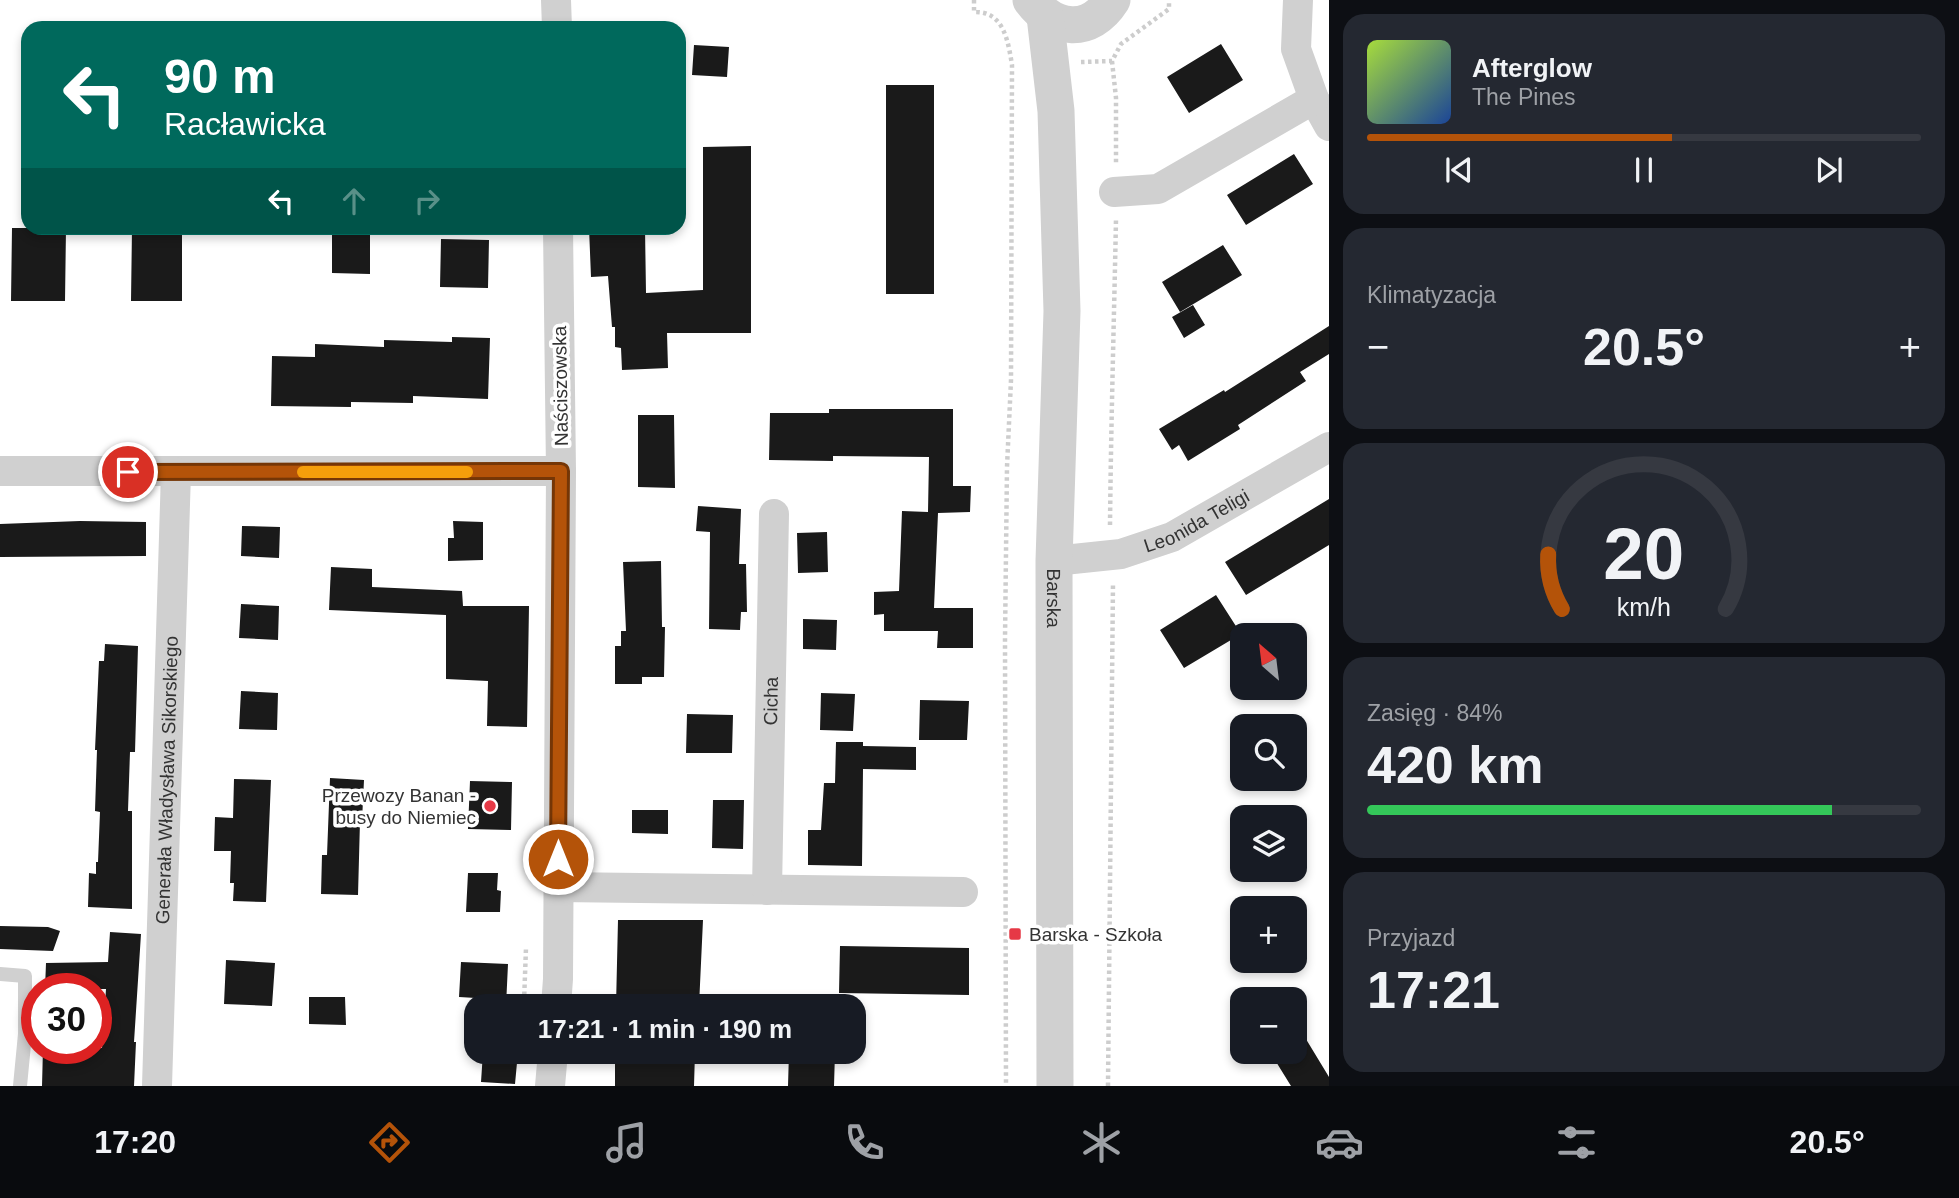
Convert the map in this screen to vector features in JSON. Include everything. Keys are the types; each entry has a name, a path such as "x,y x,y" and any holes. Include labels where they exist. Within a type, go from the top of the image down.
{"street":[{"path":"556,0 556,21"},
{"path":"1038,8 1062,24 1084,23 1102,13 1112,0"},
{"path":"1298,0 1296,49 1314,99 1329,126"},
{"name":"Barska","path":"1038,8 1056,111 1062,310 1054,561 1055,1086"},
{"name":"Barska","path":"1056,111 1084,23"},
{"path":"1114,192 1158,189 1314,99"},
{"name":"Naściszowska","path":"556,994 561,471 558,235"},
{"name":"Leonida Teligi","path":"1054,561 1121,554 1172,537 1329,447"},
{"path":"0,471 561,471"},
{"name":"Generała Władysława Sikorskiego","path":"157,1086 176,472"},
{"name":"Cicha","path":"767,890 774,513"},
{"path":"558,887 963,892"},
{"path":"550,1086 551,1064"}],"lane":[{"path":"0,974 25,976 25,1034 20,1086"}],"path":[{"path":"974,0 974,12 986,12 994,16 1008,39 1013,65 1011,366 1005,639 1006,1086"}],"building":[{"path":"1221,44 1243,80 1189,113 1167,77"},
{"path":"694,45 729,47 727,77 692,75"},
{"path":"886,85 934,85 934,294 886,294"},
{"path":"751,146 751,333 667,333 668,368 622,370 621,348 615,347 615,327 612,327 608,276 591,277 589,235 645,235 646,293 703,290 703,147"},
{"path":"1294,154 1313,184 1246,225 1227,195"},
{"path":"12,228 21,228 21,235 66,235 65,301 11,301"},
{"path":"132,235 182,235 182,301 131,301"},
{"path":"332,235 370,235 370,274 332,273"},
{"path":"441,239 489,240 488,288 440,287"},
{"path":"1223,245 1242,275 1180,312 1162,282"},
{"path":"1193,305 1205,325 1184,338 1172,317"},
{"path":"1329,326 1329,354 1300,372 1306,381 1238,425 1240,429 1188,461 1179,445 1172,450 1159,429 1224,390 1225,392"},
{"path":"452,337 490,338 488,399 413,396 413,403 351,402 351,407 271,406 272,356 315,357 315,344 384,347 384,340 452,342"},
{"path":"829,409 953,409 953,486 971,486 970,512 938,513 934,608 973,608 973,648 937,648 938,631 884,631 884,614 874,615 874,592 899,591 902,511 928,512 929,457 833,456 833,461 769,460 770,413 829,413"},
{"path":"638,415 674,415 675,488 638,487"},
{"path":"1329,499 1329,545 1246,595 1225,562"},
{"path":"698,506 741,509 739,564 746,564 747,612 741,612 740,630 709,629 710,532 696,531"},
{"path":"453,521 483,522 483,560 448,561 448,538 454,538"},
{"path":"146,522 146,556 0,557 0,524"},
{"path":"242,526 280,527 279,558 241,556"},
{"path":"827,532 828,572 798,573 797,533"},
{"path":"661,561 662,627 665,627 664,677 642,677 642,684 615,684 615,646 621,646 621,631 626,631 623,562"},
{"path":"331,567 372,569 372,587 462,591 463,606 529,606 527,727 487,726 488,681 446,679 446,615 329,610"},
{"path":"1216,595 1234,623 1230,623 1230,641 1184,668 1160,630"},
{"path":"241,604 279,606 278,640 239,638"},
{"path":"803,619 837,620 836,650 803,649"},
{"path":"105,644 138,646 135,752 130,752 128,811 132,811 132,909 88,907 89,873 96,874 98,862 100,812 95,811 95,750 99,661 104,661"},
{"path":"241,691 278,693 277,730 239,729"},
{"path":"821,693 855,694 853,731 820,730"},
{"path":"920,700 969,701 967,740 919,740"},
{"path":"687,714 733,715 732,753 686,753"},
{"path":"836,742 863,742 863,746 916,747 916,770 863,769 862,866 808,865 808,830 821,830 824,783 835,783"},
{"path":"330,778 364,780 358,895 321,894 322,855 327,855"},
{"path":"234,779 271,780 266,902 233,901 234,883 230,883 231,851 214,851 215,817 233,818"},
{"name":"Przewozy Banan - busy do Niemiec","path":"470,781 512,782 511,830 468,829"},
{"path":"713,800 744,800 743,849 712,848"},
{"path":"632,810 668,810 668,834 632,833"},
{"path":"468,873 498,873 500,912 466,912"},
{"path":"618,920 703,920 700,994 616,994"},
{"path":"0,926 48,927 60,931 53,951 0,949"},
{"path":"110,932 141,934 134,1086 42,1086 43,1064 112,1064 112,973 46,973 46,963 108,962"},
{"path":"840,946 969,948 969,995 839,993"},
{"path":"226,960 275,963 272,1006 224,1004"},
{"path":"461,962 508,964 507,994 464,994 464,997 459,997"},
{"path":"309,997 345,997 346,1025 309,1024"},
{"path":"1307,1041 1329,1077 1329,1086 1291,1086 1277,1064 1307,1064"},
{"path":"482,1064 517,1064 515,1084 481,1082"},
{"path":"615,1064 695,1064 694,1086 615,1086"},
{"path":"789,1064 835,1064 834,1086 788,1086"}],"slow traffic":[{"path":"303,472 467,472"}],"place":[{"name":"Przewozy Banan - busy do Niemiec","path":"490,806"},
{"name":"Barska - Szkoła","path":"1015,934"}],"route":[{"path":"128,472 561,471 558,859"}]}
